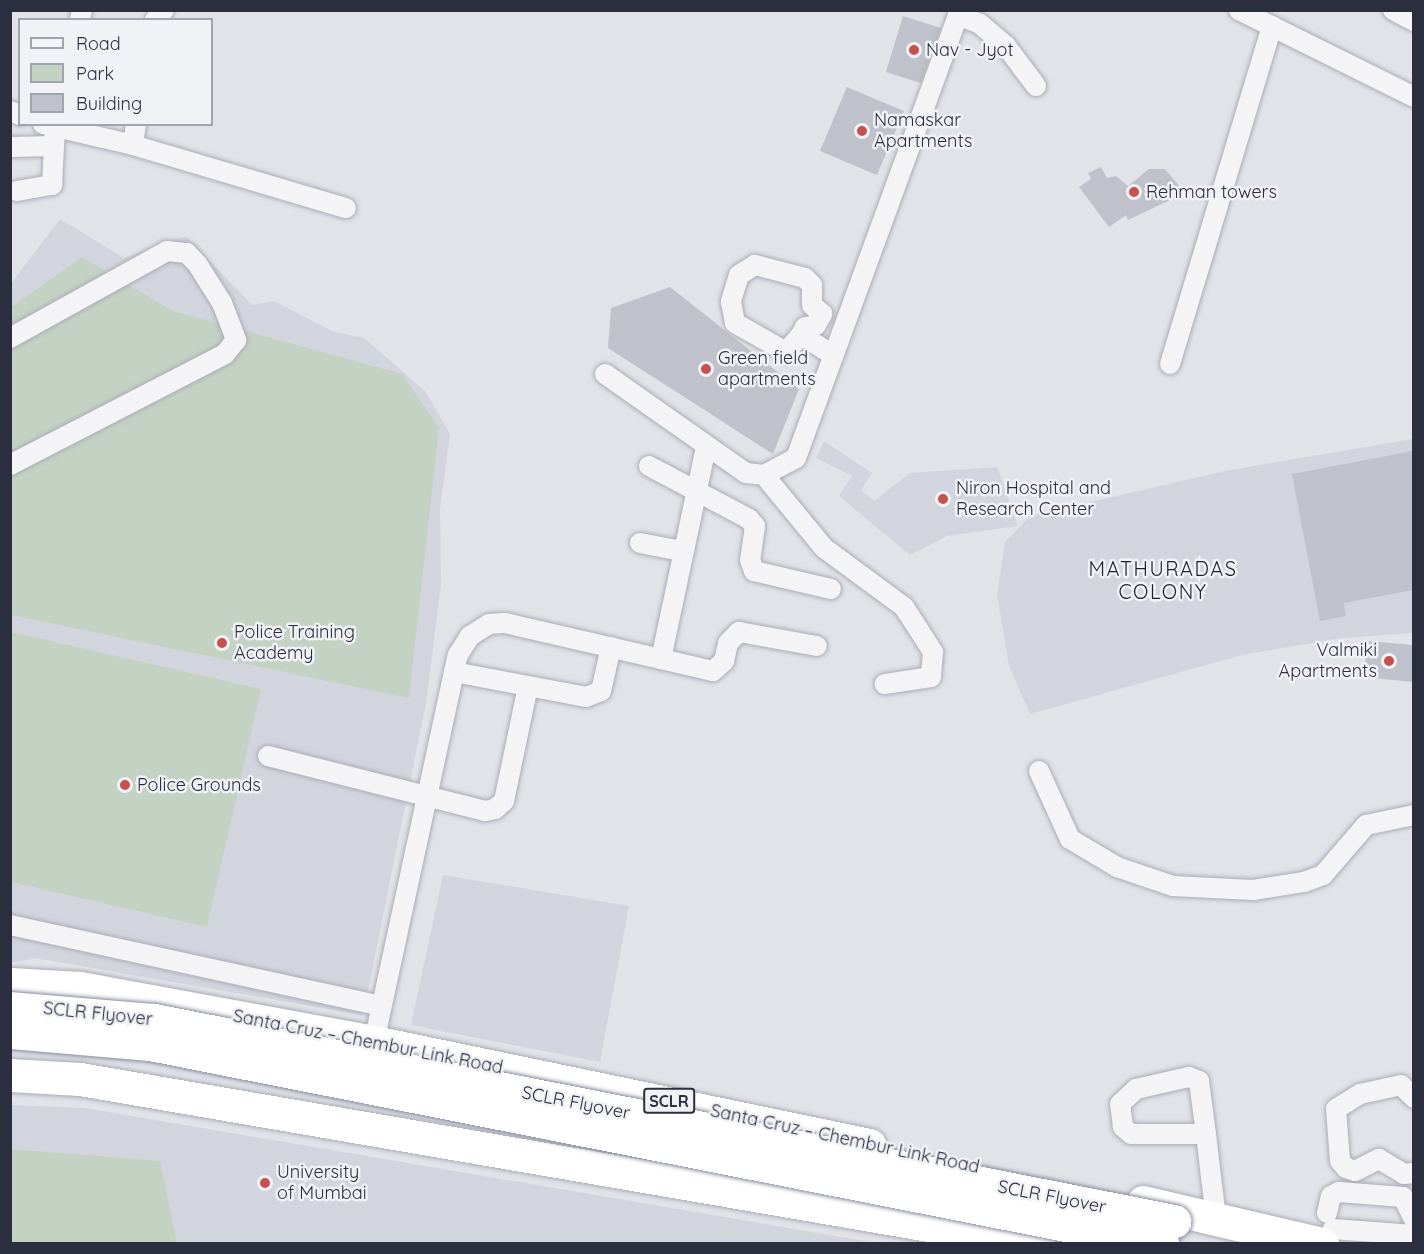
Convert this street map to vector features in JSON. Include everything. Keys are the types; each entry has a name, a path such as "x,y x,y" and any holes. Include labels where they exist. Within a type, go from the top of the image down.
{"highway":[{"name":"Santa Cruz – Chembur Link Road","path":"10,984 80,988 374,1042 603,1087 1216,1217 1323,1234"},
{"name":"SCLR Flyover","path":"10,1008 154,1020 1168,1232"},
{"path":"10,1032 150,1044 1168,1232 1269,1244"},
{"path":"10,1075 80,1079 1039,1244"},
{"path":"589,1165 603,1087"}],"street":[{"path":"1239,10 1413,97"},
{"path":"1392,10 1413,21"},
{"path":"605,374 706,448 746,473 764,475 796,458 832,354 959,13 980,24 1006,46 1035,86"},
{"path":"1170,364 1272,26"},
{"path":"133,145 136,126"},
{"path":"16,191 52,184 51,130"},
{"path":"10,147 51,130 133,145 346,208"},
{"path":"10,338 167,251 187,253 198,265 222,303 236,340 225,354 10,465"},
{"path":"755,265 806,278 812,285 812,305 822,314 816,325 805,327 801,335 786,352 735,323 731,302 739,275 755,265"},
{"path":"801,335 832,354"},
{"path":"661,659 682,551 706,448"},
{"path":"649,466 749,519 755,526 750,560 754,571 831,590"},
{"path":"764,475 824,548 904,607 933,652 931,676 885,684"},
{"path":"640,543 682,551"},
{"path":"374,1042 425,796 454,672 470,636 489,624 505,623 713,671 724,661 728,642 739,632 817,646"},
{"path":"454,672 586,697 596,695 601,691 611,647"},
{"path":"268,756 485,811 504,801 528,686"},
{"path":"1039,771 1070,839 1117,867 1173,886 1253,890 1304,882 1323,875 1366,825 1413,815"},
{"path":"10,925 380,1006"},
{"path":"1206,1134 1131,1134 1123,1127 1120,1104 1136,1089 1189,1077 1199,1082 1206,1134 1216,1217"},
{"path":"1413,1098 1401,1085 1360,1094 1336,1109 1340,1161 1346,1168 1355,1171 1379,1159 1404,1174 1413,1173"},
{"path":"1413,1220 1410,1203 1403,1197 1340,1192 1331,1196 1323,1234 1413,1235"}],"shaded area":[{"name":"Police Training Academy","path":"60,219 124,258 186,236 252,305 274,301 332,331 364,338 426,392 450,434 440,509 441,584 426,703 363,1015 35,958 11,963 10,285"},
{"path":"1413,439 1413,633 1342,638 1242,655 1030,714 1009,666 997,595 1005,542 1030,516 1225,471"},
{"name":"Niron Hospital and Research Center","path":"824,441 872,473 861,490 874,501 910,473 997,467 1018,526 947,536 910,555 839,496 852,476 816,458"},
{"path":"443,875 629,906 600,1062 411,1025"},
{"name":"University of Mumbai","path":"11,1105 85,1108 877,1243 11,1244"}],"green space":[{"path":"82,257 173,311 402,374 439,428 409,698 11,615 10,308"},
{"name":"Police Grounds","path":"11,632 261,689 207,927 11,882"},
{"path":"10,1149 160,1161 177,1243 11,1243"}],"building":[{"name":"Nav - Jyot","path":"903,16 941,28 921,83 886,72"},
{"name":"Namaskar Apartments","path":"847,87 904,111 877,175 820,151"},
{"name":"Rehman towers","path":"1101,167 1107,178 1116,176 1128,186 1149,169 1165,169 1185,193 1128,220 1126,215 1109,227 1079,187 1091,179 1088,173"},
{"name":"Green field apartments","path":"670,287 799,389 773,454 608,348 611,308"},
{"path":"1413,451 1413,590 1344,603 1346,616 1320,621 1292,474"},
{"name":"Valmiki Apartments","path":"1367,641 1413,645 1413,682 1364,677"}],"place":[{"name":"Nav - Jyot","path":"914,50"},
{"name":"Namaskar Apartments","path":"862,131"},
{"name":"Rehman towers","path":"1134,192"},
{"name":"Green field apartments","path":"706,369"},
{"name":"Niron Hospital and Research Center","path":"943,499"},
{"name":"Police Training Academy","path":"222,643"},
{"name":"Valmiki Apartments","path":"1389,661"},
{"name":"Police Grounds","path":"125,785"},
{"name":"University of Mumbai","path":"265,1183"}],"district":[{"name":"MATHURADAS COLONY","path":"1163,580"}]}
